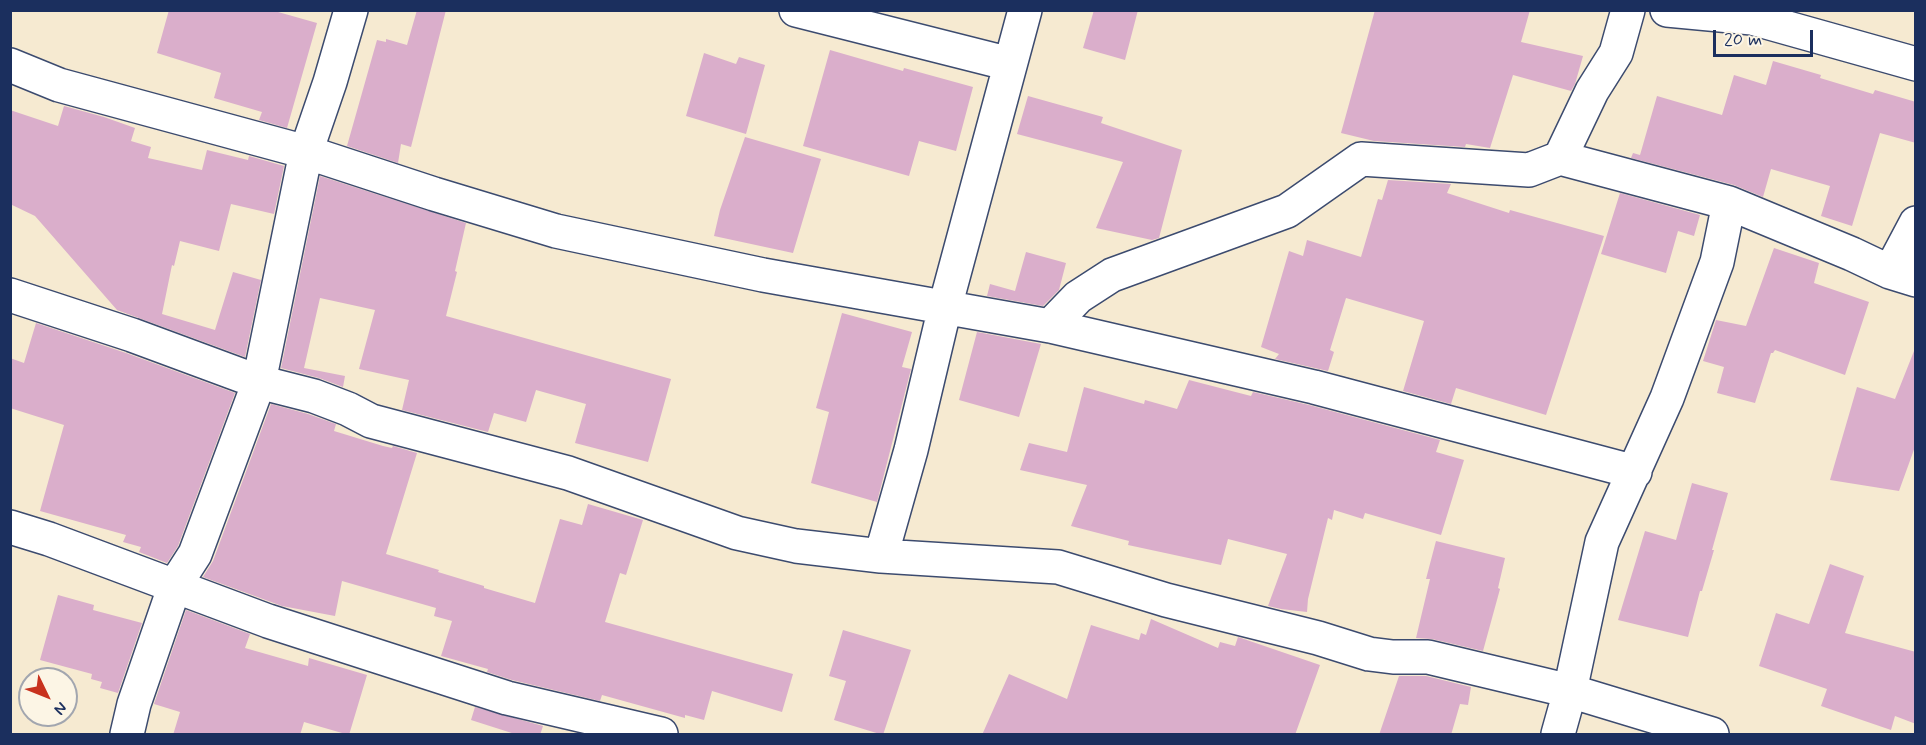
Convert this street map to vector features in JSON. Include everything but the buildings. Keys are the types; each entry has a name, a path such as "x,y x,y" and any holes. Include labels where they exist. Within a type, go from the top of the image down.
{"street":[{"path":"127,735 134,704 175,585 195,554 259,382 306,152 351,10"},
{"path":"795,10 1010,64"},
{"path":"881,556 911,450 945,307 1024,10"},
{"path":"1560,158 1593,91 1616,53 1628,10"},
{"path":"1668,10 1752,18 1916,64"},
{"path":"10,65 59,85 306,152 556,231 763,275 1050,326 1314,387 1635,472"},
{"path":"1050,326 1078,297 1112,275 1287,211 1361,159 1529,170 1560,158 1729,203 1903,276 1916,223"},
{"path":"1558,735 1570,691 1602,542 1667,398 1717,262 1729,203"},
{"path":"10,295 132,335 259,382 314,396 371,421 568,473 738,533 796,546 881,556 1058,567 1166,600 1318,638 1369,654 1428,657 1570,691 1712,735"},
{"path":"10,527 50,538 268,621 507,698 662,735"}]}
